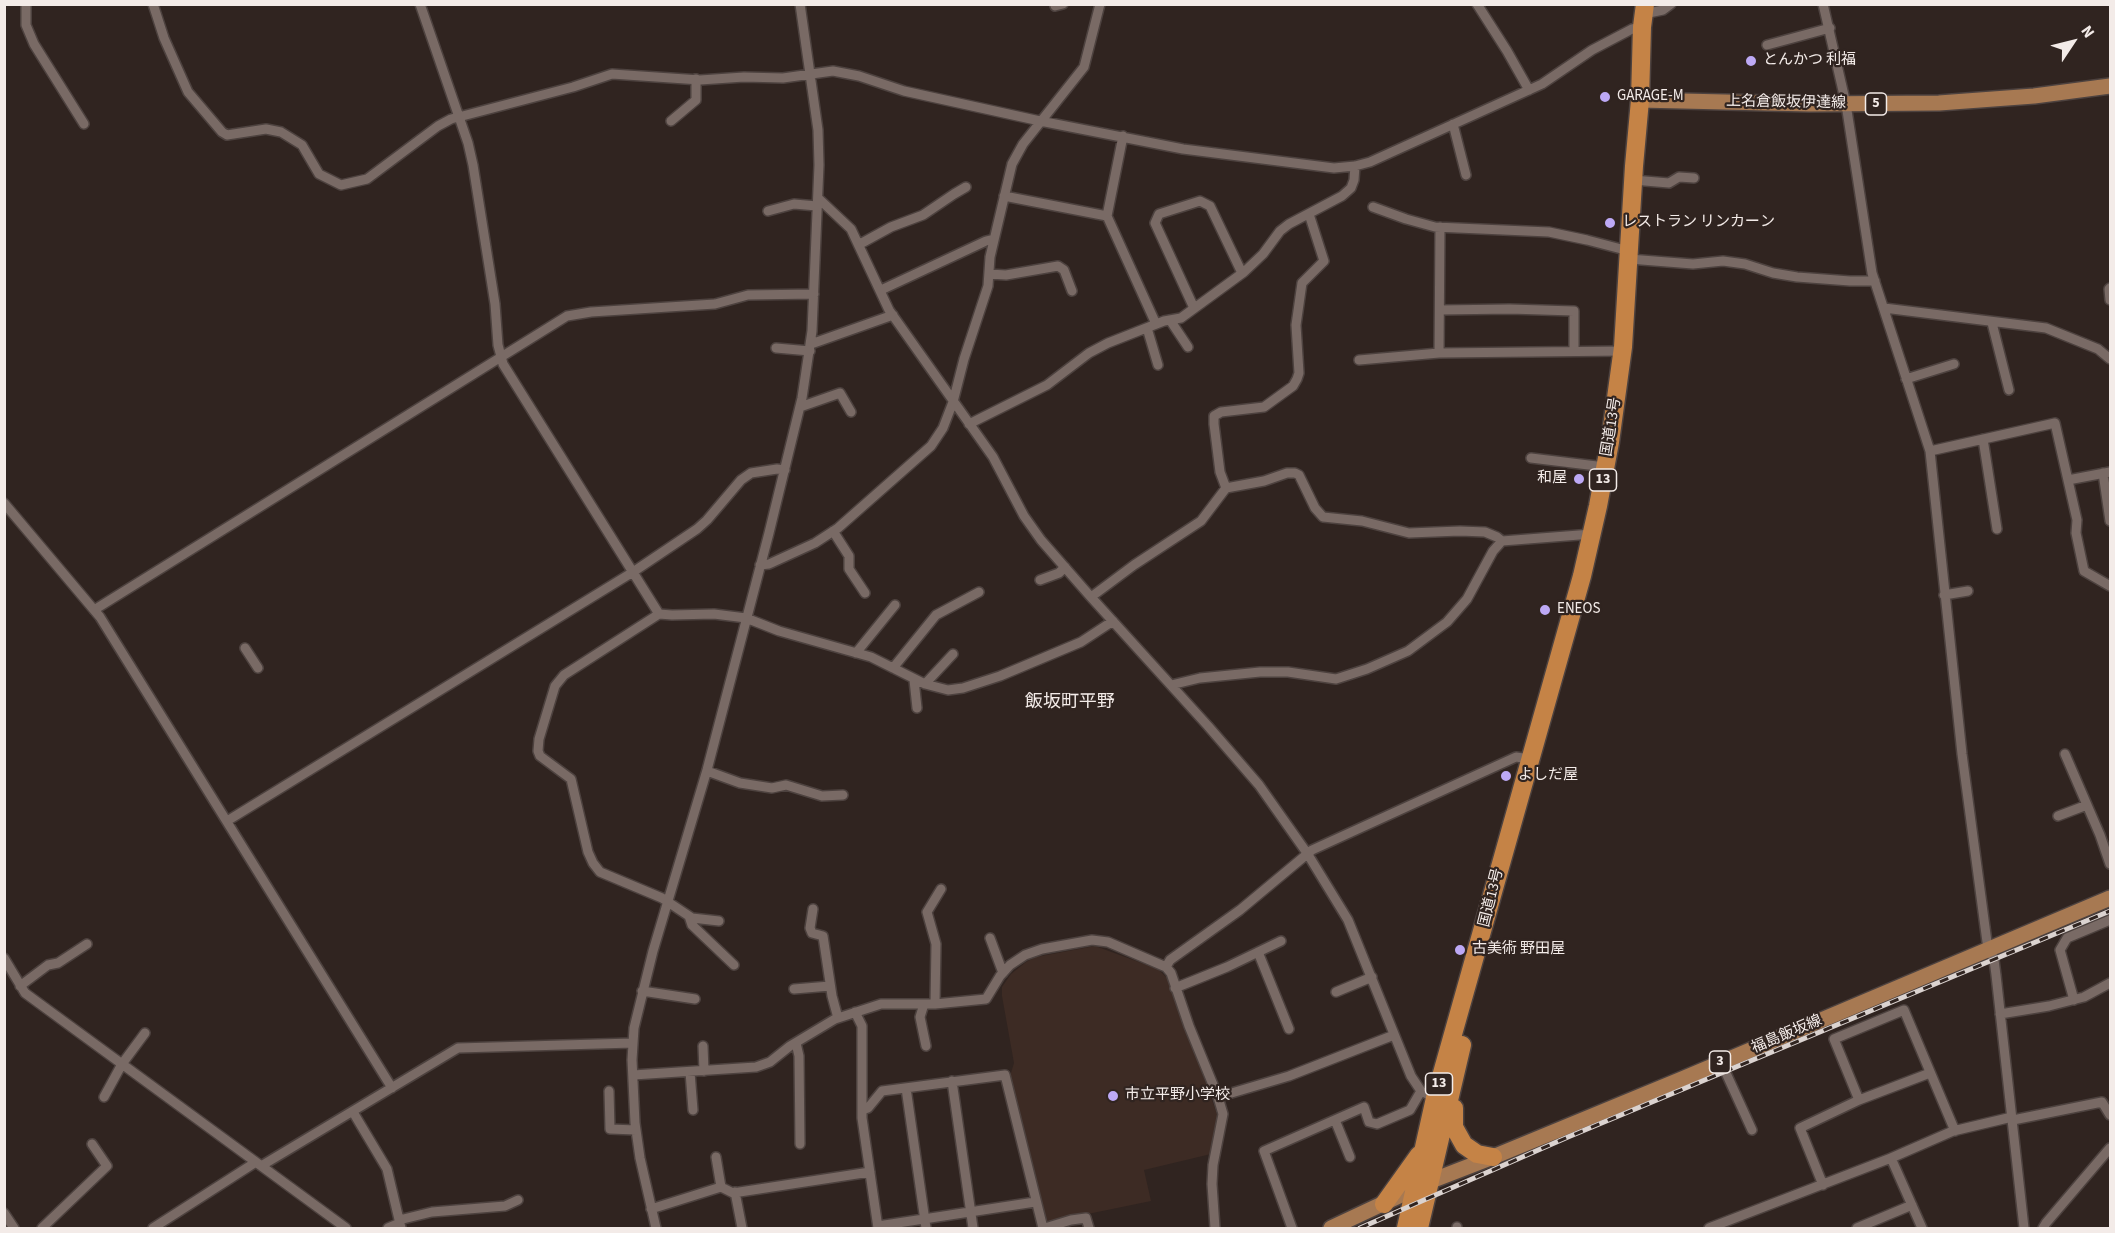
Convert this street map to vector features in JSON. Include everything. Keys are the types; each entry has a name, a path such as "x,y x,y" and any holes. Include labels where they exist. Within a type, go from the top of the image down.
{"highway":[{"name":"国道13号","path":"1419,1228 1428,1095 1480,943 1582,576 1605,467 1623,351 1644,15"},
{"name":"国道13号","path":"1406,1228 1423,1185 1469,1017 1480,943"},
{"path":"1469,1017 1455,1103 1454,1127 1458,1137 1470,1150 1493,1157"},
{"path":"1384,1204 1425,1145"}],"main road":[{"name":"上名倉飯坂伊達線","path":"1640,100 1846,104 1939,103 2034,96 2110,86"},
{"name":"福島飯坂線","path":"1331,1228 1423,1185 2110,898"}],"street":[{"path":"26,4 26,25 34,44 84,124"},
{"path":"153,4 188,92 222,132 227,135 266,129 281,132 302,145 319,174 341,185 367,179 438,126 459,116 573,87 612,74 696,80 783,78 833,71 859,76 904,92 1183,149 1334,168 1370,162 1542,84 1592,50 1632,29 1644,15 1663,10 1671,4"},
{"path":"420,4 459,116 473,165 503,364 659,614"},
{"path":"656,1228 636,1130 633,1075 634,1028 642,991 707,771 800,407 810,347 818,202 818,130 800,4"},
{"path":"760,565 769,564 815,543 833,531 862,509 931,446 943,428 988,286 990,257 1012,164 1040,121 1084,67 1100,4"},
{"path":"1477,4 1507,51 1528,90"},
{"path":"1823,4 1846,104 1866,239 1875,281 1930,451 1962,754 1987,942 1994,960 2024,1228"},
{"path":"1767,45 1830,28"},
{"path":"671,121 696,100 696,80"},
{"path":"1453,124 1466,174"},
{"path":"1123,136 1107,216 1151,326 1158,365"},
{"path":"969,424 1047,385 1089,353 1151,326 1181,318 1242,273 1263,254 1280,231 1342,196 1351,188 1355,165"},
{"path":"1633,180 1669,183 1679,177 1694,178"},
{"path":"860,244 891,226 923,215 966,187"},
{"path":"1004,196 1107,216"},
{"path":"1194,308 1155,223 1159,214 1200,201 1210,206 1242,273"},
{"path":"768,211 794,204 818,202 851,230 860,244 893,315 993,457 1024,516 1041,540 1258,785 1307,853 1348,920 1412,1077 1428,1095 1410,1110 1377,1124 1369,1122 1364,1107 1264,1151 1292,1228"},
{"path":"1373,207 1406,219 1440,227 1549,232 1587,240 1629,255 1693,264 1724,261 1797,277 1875,281"},
{"path":"1226,488 1220,472 1214,416 1221,412 1264,407 1293,387 1297,380 1299,372 1296,325 1302,283 1324,261 1309,214"},
{"path":"1439,353 1440,227"},
{"path":"881,290 994,239"},
{"path":"989,274 1006,275 1058,267 1064,270 1072,291"},
{"path":"2110,288 2110,300"},
{"path":"94,610 567,316 591,312 715,304 748,295 814,294"},
{"path":"1884,308 2046,328 2098,349 2110,359"},
{"path":"1440,310 1574,311 1574,351"},
{"path":"776,348 810,347 893,315"},
{"path":"1170,320 1188,347"},
{"path":"1992,323 2009,390"},
{"path":"1359,360 1439,353 1623,351"},
{"path":"1906,379 1954,364"},
{"path":"800,407 840,393 851,412"},
{"path":"1930,451 2055,423 2077,520 2076,532 2084,571 2110,586"},
{"path":"1983,439 1997,529"},
{"path":"1531,458 1605,467"},
{"path":"227,821 633,572 697,529 741,480 751,473 784,470"},
{"path":"1091,597 1131,567 1201,521 1226,488 1264,482 1287,473 1299,475 1315,508 1323,517 1362,521 1409,533 1485,532 1502,541 1592,534"},
{"path":"2068,480 2107,473 2110,521"},
{"path":"4,503 94,610 393,1088"},
{"path":"833,531 849,556 849,569 865,593"},
{"path":"1171,685 1200,678 1260,672 1288,672 1336,679 1394,658 1421,643 1447,622 1467,599 1493,551 1502,541"},
{"path":"1040,580 1059,573 1065,567"},
{"path":"1944,595 1968,591"},
{"path":"893,668 936,615 979,592"},
{"path":"856,653 895,605"},
{"path":"719,921 689,916 669,902 600,872 588,852 572,779 540,756 538,751 539,738 555,686 564,675 659,614 714,614 746,618 779,631 871,657 914,680 948,690 973,686 1081,642 1113,621"},
{"path":"245,648 258,668"},
{"path":"925,684 953,654"},
{"path":"914,680 917,708"},
{"path":"2065,754 2110,864"},
{"path":"1166,967 1170,960 1240,909 1307,853 1516,757 1530,759"},
{"path":"707,771 740,783 772,788 786,785 822,796 843,795"},
{"path":"2058,816 2087,805"},
{"path":"935,1004 936,944 927,912 941,889"},
{"path":"813,909 810,928 812,933 823,936 830,986 838,1018"},
{"path":"689,916 692,925 734,964"},
{"path":"2074,1000 2060,950 2067,938 2110,920"},
{"path":"990,938 1003,973"},
{"path":"633,1075 748,1068 763,1065 838,1018 881,1004 935,1004 986,999 1003,973 1025,955 1042,949 1092,940 1108,942 1166,967 1218,1097 1223,1114 1213,1165 1215,1228"},
{"path":"1175,988 1227,967 1281,941"},
{"path":"20,986 48,965 58,963 87,944"},
{"path":"1258,952 1290,1029"},
{"path":"4,958 25,993 346,1228"},
{"path":"1336,992 1372,977"},
{"path":"2000,1014 2074,1000 2110,983"},
{"path":"794,990 830,986"},
{"path":"642,991 694,999"},
{"path":"924,1004 920,1017 926,1046"},
{"path":"1859,1100 1834,1039 1904,1010 1955,1131"},
{"path":"855,1012 862,1026 862,1110 878,1227 970,1210 1035,1202"},
{"path":"104,1097 122,1064 145,1033"},
{"path":"1218,1097 1289,1076 1394,1035"},
{"path":"153,1228 458,1048 633,1043"},
{"path":"796,1043 799,1056 800,1144"},
{"path":"703,1046 704,1071"},
{"path":"1721,1062 1752,1130"},
{"path":"690,1072 693,1110"},
{"path":"1824,1185 1800,1128 1859,1100 1930,1072"},
{"path":"862,1110 868,1107 882,1091 1005,1074 1035,1202 1044,1228 1086,1218 1089,1228"},
{"path":"952,1082 973,1228"},
{"path":"906,1088 926,1228"},
{"path":"609,1091 610,1130 636,1130"},
{"path":"1709,1228 1824,1185 1955,1131 2102,1102 2110,1115"},
{"path":"352,1112 387,1169 400,1224"},
{"path":"1335,1120 1350,1157"},
{"path":"42,1228 107,1166 92,1144"},
{"path":"2043,1228 2110,1148"},
{"path":"716,1157 721,1186"},
{"path":"1891,1158 1922,1228"},
{"path":"651,1209 721,1186 735,1192 870,1172"},
{"path":"735,1192 742,1228"},
{"path":"388,1228 432,1212 505,1206 518,1200"},
{"path":"1857,1228 1912,1205"},
{"path":"4,1214 14,1228"}],"shaded area":[{"name":"市立平野小学校","path":"1095,946 1158,969 1169,980 1218,1117 1218,1123 1211,1154 1144,1170 1151,1201 1044,1223 1010,1076 1014,1063 1002,987 1011,974 1036,957"}],"railway":[{"path":"1360,1228 1568,1137 2110,911"}],"place":[{"name":"とんかつ 利福","path":"1751,61"},
{"name":"GARAGE-M","path":"1605,97"},
{"name":"レストラン リンカーン","path":"1610,223"},
{"name":"和屋","path":"1579,479"},
{"name":"ENEOS","path":"1545,610"},
{"name":"よしだ屋","path":"1506,776"},
{"name":"古美術 野田屋","path":"1460,950"},
{"name":"市立平野小学校","path":"1113,1096"}],"district":[{"name":"飯坂町平野","path":"1070,703"}]}
